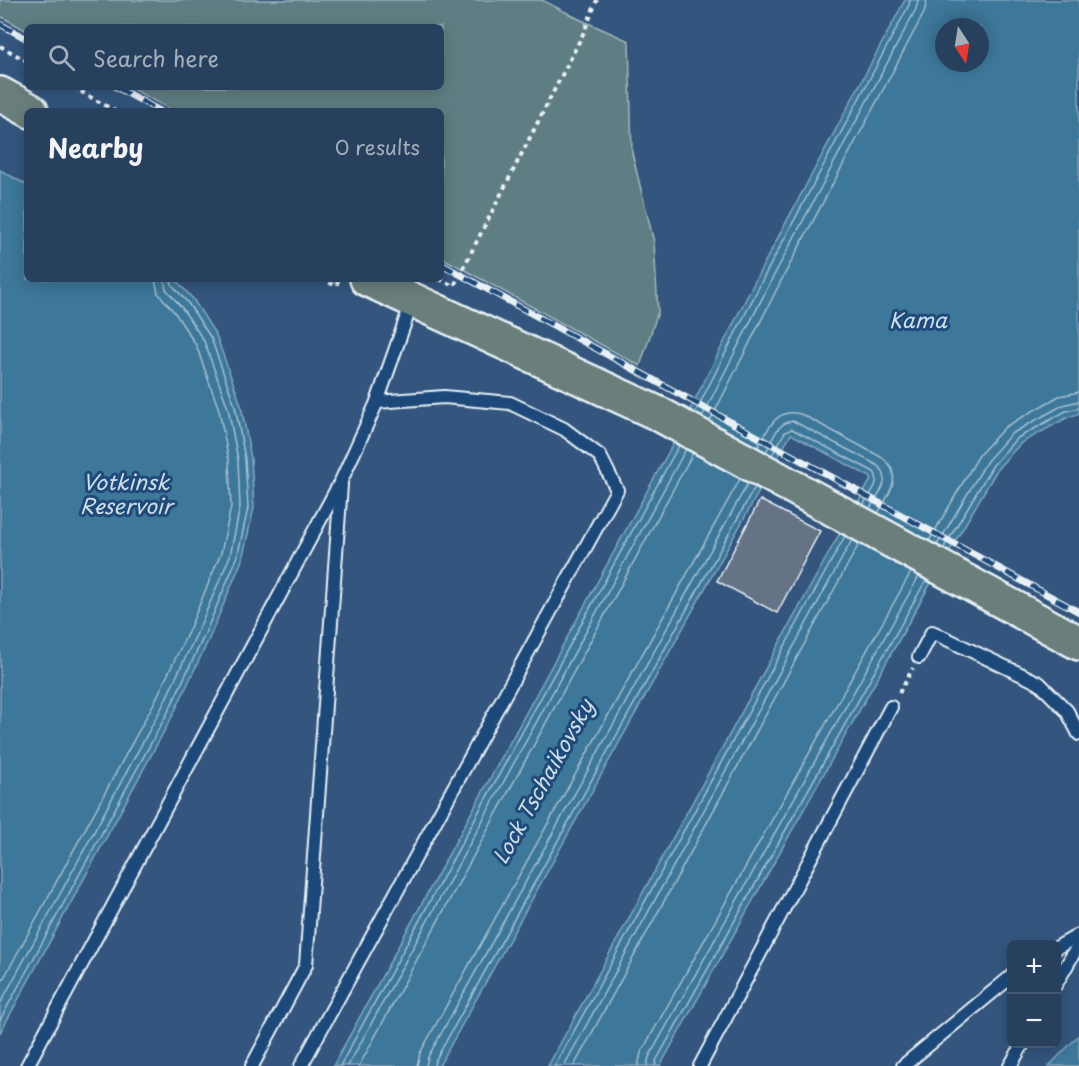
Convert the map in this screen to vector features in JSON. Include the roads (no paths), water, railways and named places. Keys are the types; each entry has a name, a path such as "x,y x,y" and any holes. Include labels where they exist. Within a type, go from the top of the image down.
{"main road":[{"path":"0,94 26,108"},
{"path":"373,282 659,414 1079,643"}],"lane":[{"path":"27,1066 341,481 377,402 413,301"},
{"path":"301,1066 617,490 600,456 564,429 510,404 444,397 377,402"},
{"path":"252,1066 306,965 341,481"},
{"path":"919,657 932,632 1004,664 1039,682 1067,711 1079,734"},
{"path":"700,1066 891,707"},
{"path":"1061,945 1079,936"},
{"path":"1061,975 1079,944"},
{"path":"903,1066 1007,979"},
{"path":"1010,1066 1021,1048"}],"water":[{"path":"905,0 1079,0 1079,414 1068,417 1021,443 998,468 928,588 660,1066 548,1066 872,478 791,434 439,1066 333,1066 669,451 759,273"},
{"name":"Votkinsk Reservoir","path":"0,170 24,183 24,282 178,282 193,299 216,335 241,405 251,459 254,508 242,560 209,639 174,713 0,1033"},
{"path":"1079,1035 1079,1066 1049,1066"}],"railway":[{"path":"0,24 24,37"},
{"path":"122,90 154,108"},
{"path":"444,266 1079,612"}],"water label":[{"name":"Kama","path":"918,319"},
{"name":"Lock Tschaikovsky","path":"542,781"}]}
